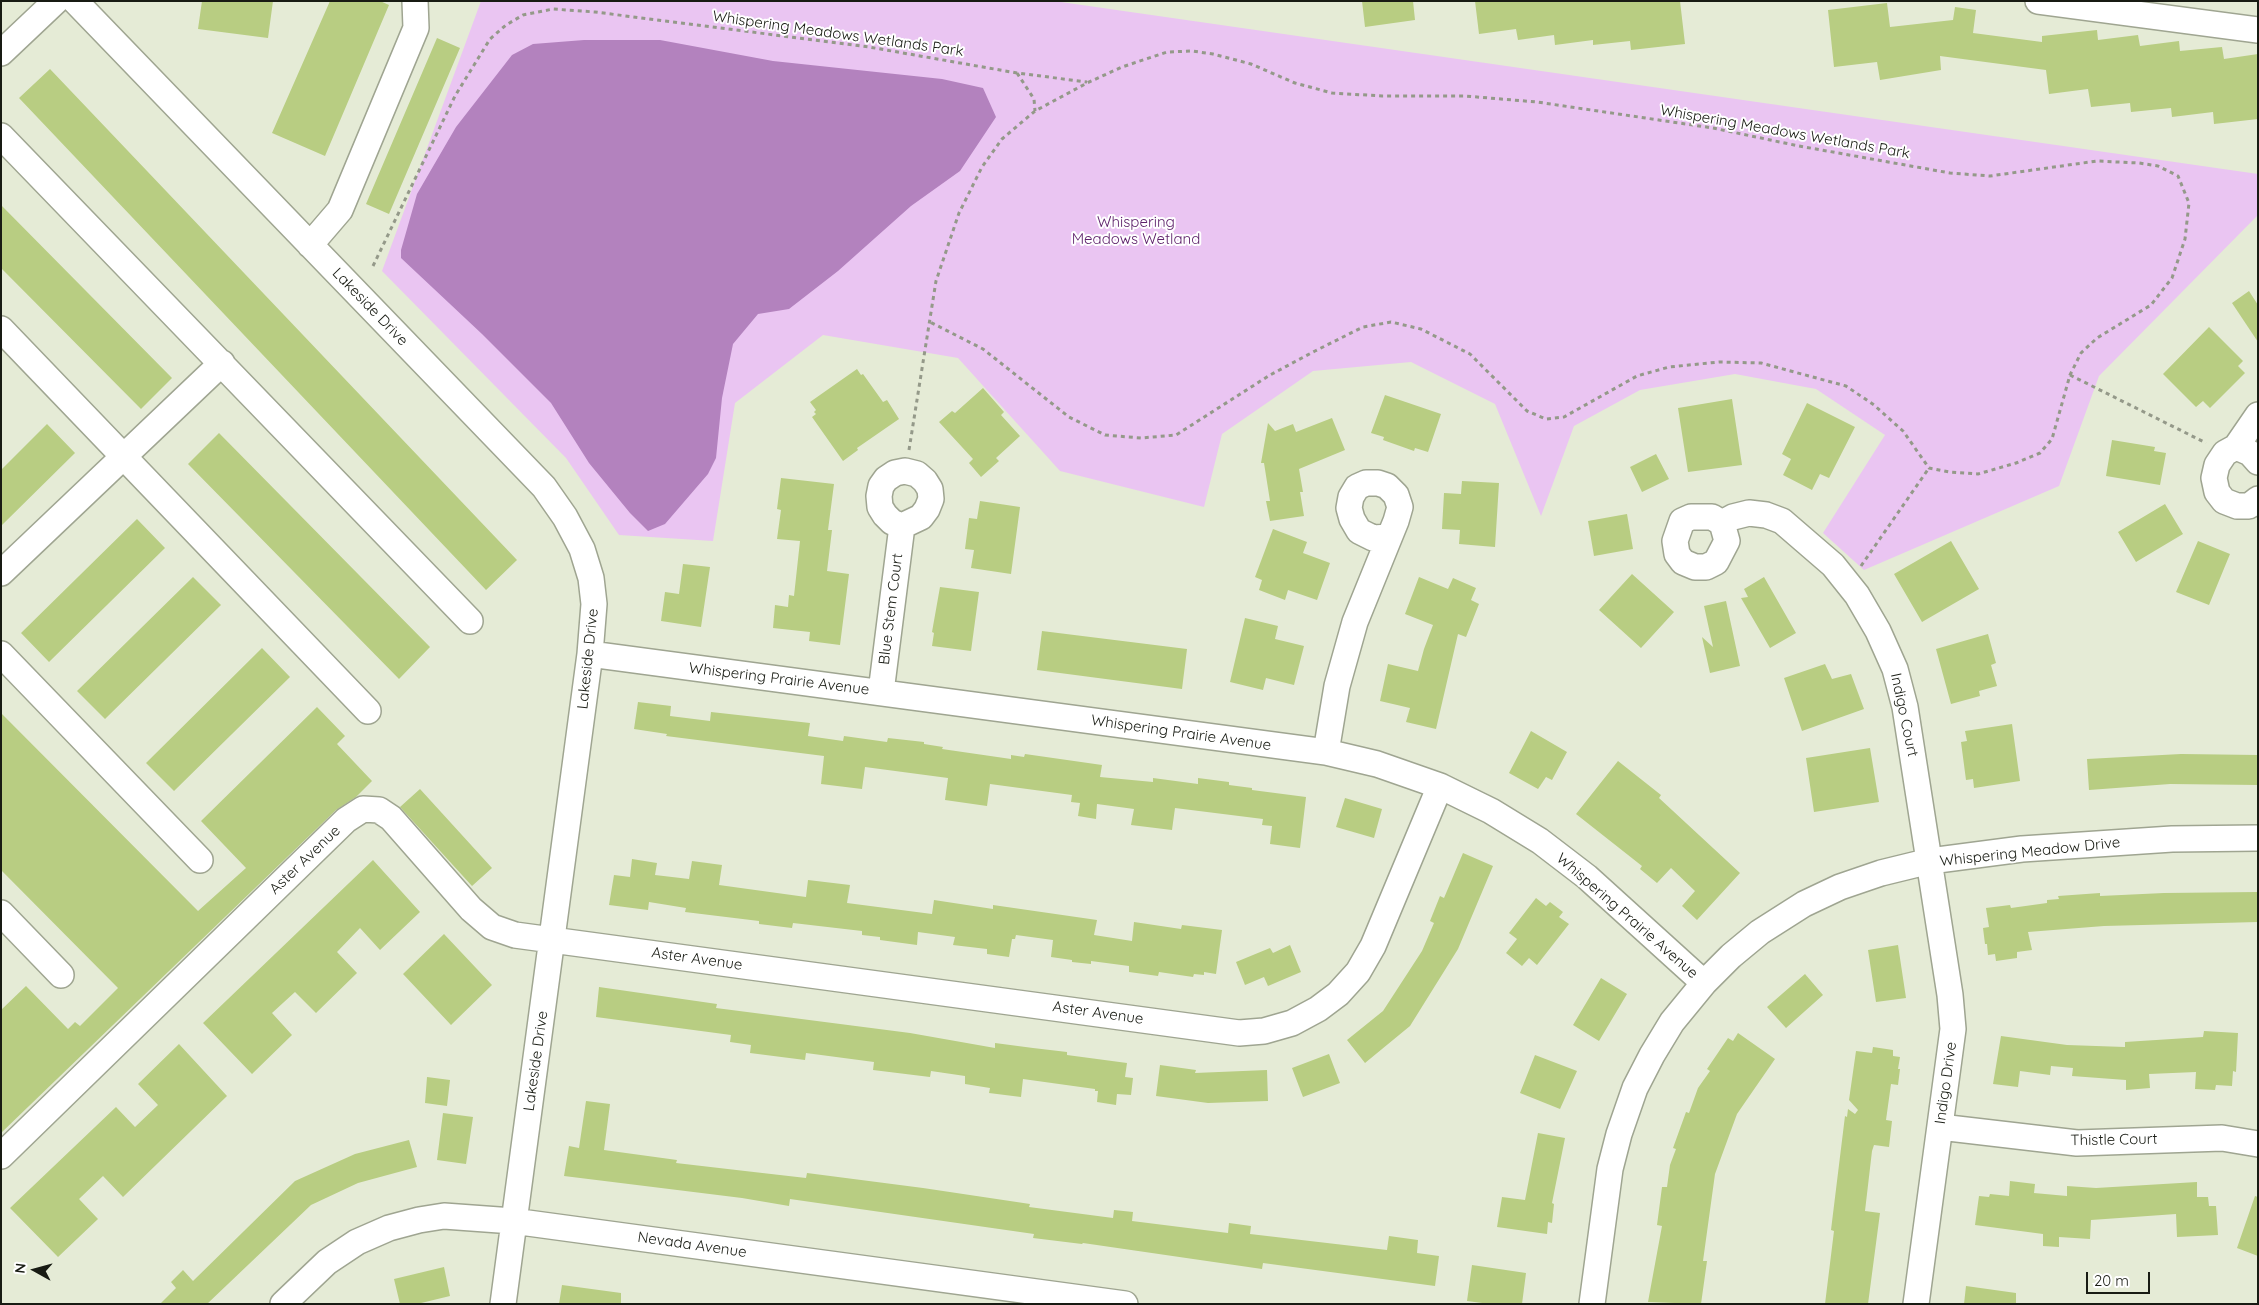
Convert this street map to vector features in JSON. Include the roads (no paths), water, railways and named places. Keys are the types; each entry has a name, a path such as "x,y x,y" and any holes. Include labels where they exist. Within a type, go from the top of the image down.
{"street":[{"path":"1,53 56,1"},
{"name":"Lakeside Drive","path":"75,1 544,487 565,517 582,549 591,578 594,604 590,654 553,939 502,1304"},
{"path":"310,245 340,210 416,28 415,1"},
{"path":"2038,1 2073,3 2258,30"},
{"path":"1,136 470,621"},
{"path":"1,329 368,711"},
{"path":"1,573 222,363"},
{"path":"2258,415 2217,465 2214,478 2217,492 2224,501 2237,506 2249,506 2258,499"},
{"path":"2231,450 2250,453 2258,462"},
{"name":"Indigo Court","path":"1722,523 1733,517 1749,513 1766,515 1782,520 1833,565 1849,585 1878,631 1895,669 1906,707 1930,862"},
{"name":"Blue Stem Court","path":"881,692 902,526"},
{"path":"1326,752 1337,686 1355,622 1389,537"},
{"path":"1,654 200,860"},
{"name":"Whispering Prairie Avenue","path":"590,654 1326,752 1377,764 1440,786 1491,811 1540,841 1587,877 1704,983"},
{"name":"Aster Avenue","path":"1,1156 346,820 363,809 379,810 391,818 471,909 492,927 515,935 1239,1033 1264,1031 1292,1023 1318,1009 1338,994 1358,972 1373,946 1440,786"},
{"name":"Whispering Meadow Drive","path":"1592,1304 1610,1169 1618,1134 1636,1088 1652,1054 1672,1022 1704,983 1731,956 1760,932 1804,904 1840,886 1880,873 1930,862 2022,849 2172,839 2258,838"},
{"name":"Indigo Drive","path":"1916,1304 1953,1029 1950,995 1930,862"},
{"path":"1,912 61,976"},
{"name":"Thistle Court","path":"1940,1127 2077,1143 2222,1138 2258,1144"},
{"name":"Nevada Avenue","path":"283,1304 327,1262 357,1242 389,1228 444,1216 513,1222 1125,1304"}],"park label":[{"name":"Whispering Meadows Wetland","path":"1136,230"}]}
